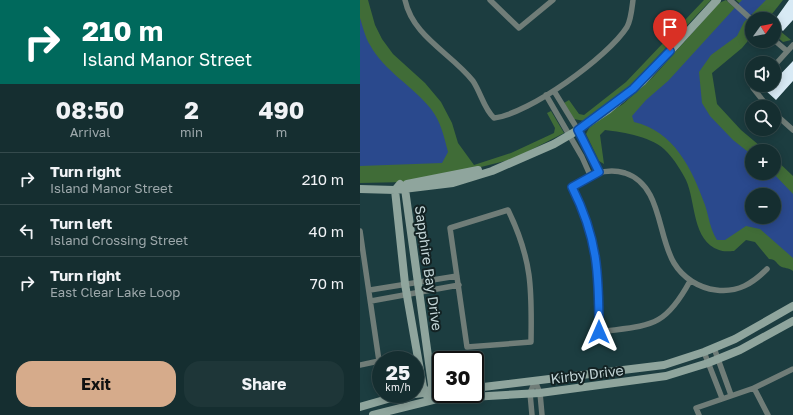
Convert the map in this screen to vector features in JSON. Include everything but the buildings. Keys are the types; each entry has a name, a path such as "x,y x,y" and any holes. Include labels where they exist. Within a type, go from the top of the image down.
{"street":[{"path":"405,0 406,8 418,29 451,58 473,82 489,114 494,118 505,117 554,91 587,66 610,46 627,26 632,10 632,0"},
{"path":"490,0 519,28 553,0"},
{"path":"360,189 400,188 452,183 492,171 505,164 532,154 570,135 608,110 642,82 717,0"},
{"path":"730,0 745,14"},
{"path":"781,58 793,45"},
{"path":"781,46 787,51"},
{"path":"554,91 578,130 599,172"},
{"path":"546,95 570,135 590,175"},
{"path":"558,115 566,110"},
{"path":"781,119 793,130"},
{"path":"690,281 678,302 659,319 638,327 599,332 599,279 597,262 586,220 572,187 590,175 599,172 614,171 627,174 644,186 651,197 670,257 679,270 690,281 708,289 732,290 755,280 767,269"},
{"path":"360,185 400,188"},
{"name":"Sapphire Bay Drive","path":"400,188 417,282 432,385 429,395"},
{"name":"Sapphire Bay Drive","path":"400,188 406,294 429,395"},
{"path":"508,210 523,244 530,275 532,296 531,342 467,347 459,285 450,228 508,210"},
{"path":"360,232 370,290 379,361 360,365"},
{"path":"370,290 457,276"},
{"path":"371,301 459,285"},
{"name":"Kirby Drive","path":"484,387 664,364 714,348 755,329 793,306"},
{"name":"Kirby Drive","path":"360,407 398,396 540,393 666,376 718,359 760,340 793,320"},
{"path":"714,348 731,395"},
{"path":"704,352 722,398"},
{"path":"699,415 696,408 754,388 793,369"},
{"path":"535,381 540,393 542,415"},
{"path":"532,415 530,393 535,381"},
{"path":"754,388 768,415"},
{"name":"Kirby Drive","path":"373,415 432,394"}],"green space":[{"path":"360,0 368,0 375,25 382,39 393,54 425,83 441,102 452,123 458,143 474,165 511,153 554,133 555,128 547,113 551,111 564,133 513,159 481,167 406,182 360,183"},
{"path":"704,0 711,0 631,85 584,121 574,119 564,103 569,100 579,114 584,115 626,82"},
{"path":"726,0 745,18 745,44 712,73 717,104 745,133 745,136 748,136 758,144 745,144 745,180 781,180 781,165 793,176 793,271 782,267 775,260 769,259 755,242 746,240 734,251 721,251 710,245 699,230 689,189 680,169 667,152 647,139 621,132 605,130 600,135 604,164 599,161 586,134 590,126 623,104 653,77 719,3"},
{"path":"736,0 783,0 774,12 749,12"},
{"path":"781,32 791,40 783,42 781,40"}],"water":[{"path":"742,0 766,0 754,12 745,12 745,21 737,36 711,55 699,72 702,103 710,116 733,140 745,149 745,180 780,180 793,194 793,258 760,229 746,226 725,240 717,240 711,227 700,191 680,153 660,134 648,127 634,122 632,116 646,100 668,81"},
{"path":"360,18 367,39 376,54 391,71 424,101 437,119 442,130 448,152 442,163 360,166"}],"route":[{"path":"599,332 599,279 597,262 590,232 572,187 590,175 599,172 578,130 608,110 642,82 670,51"}]}
